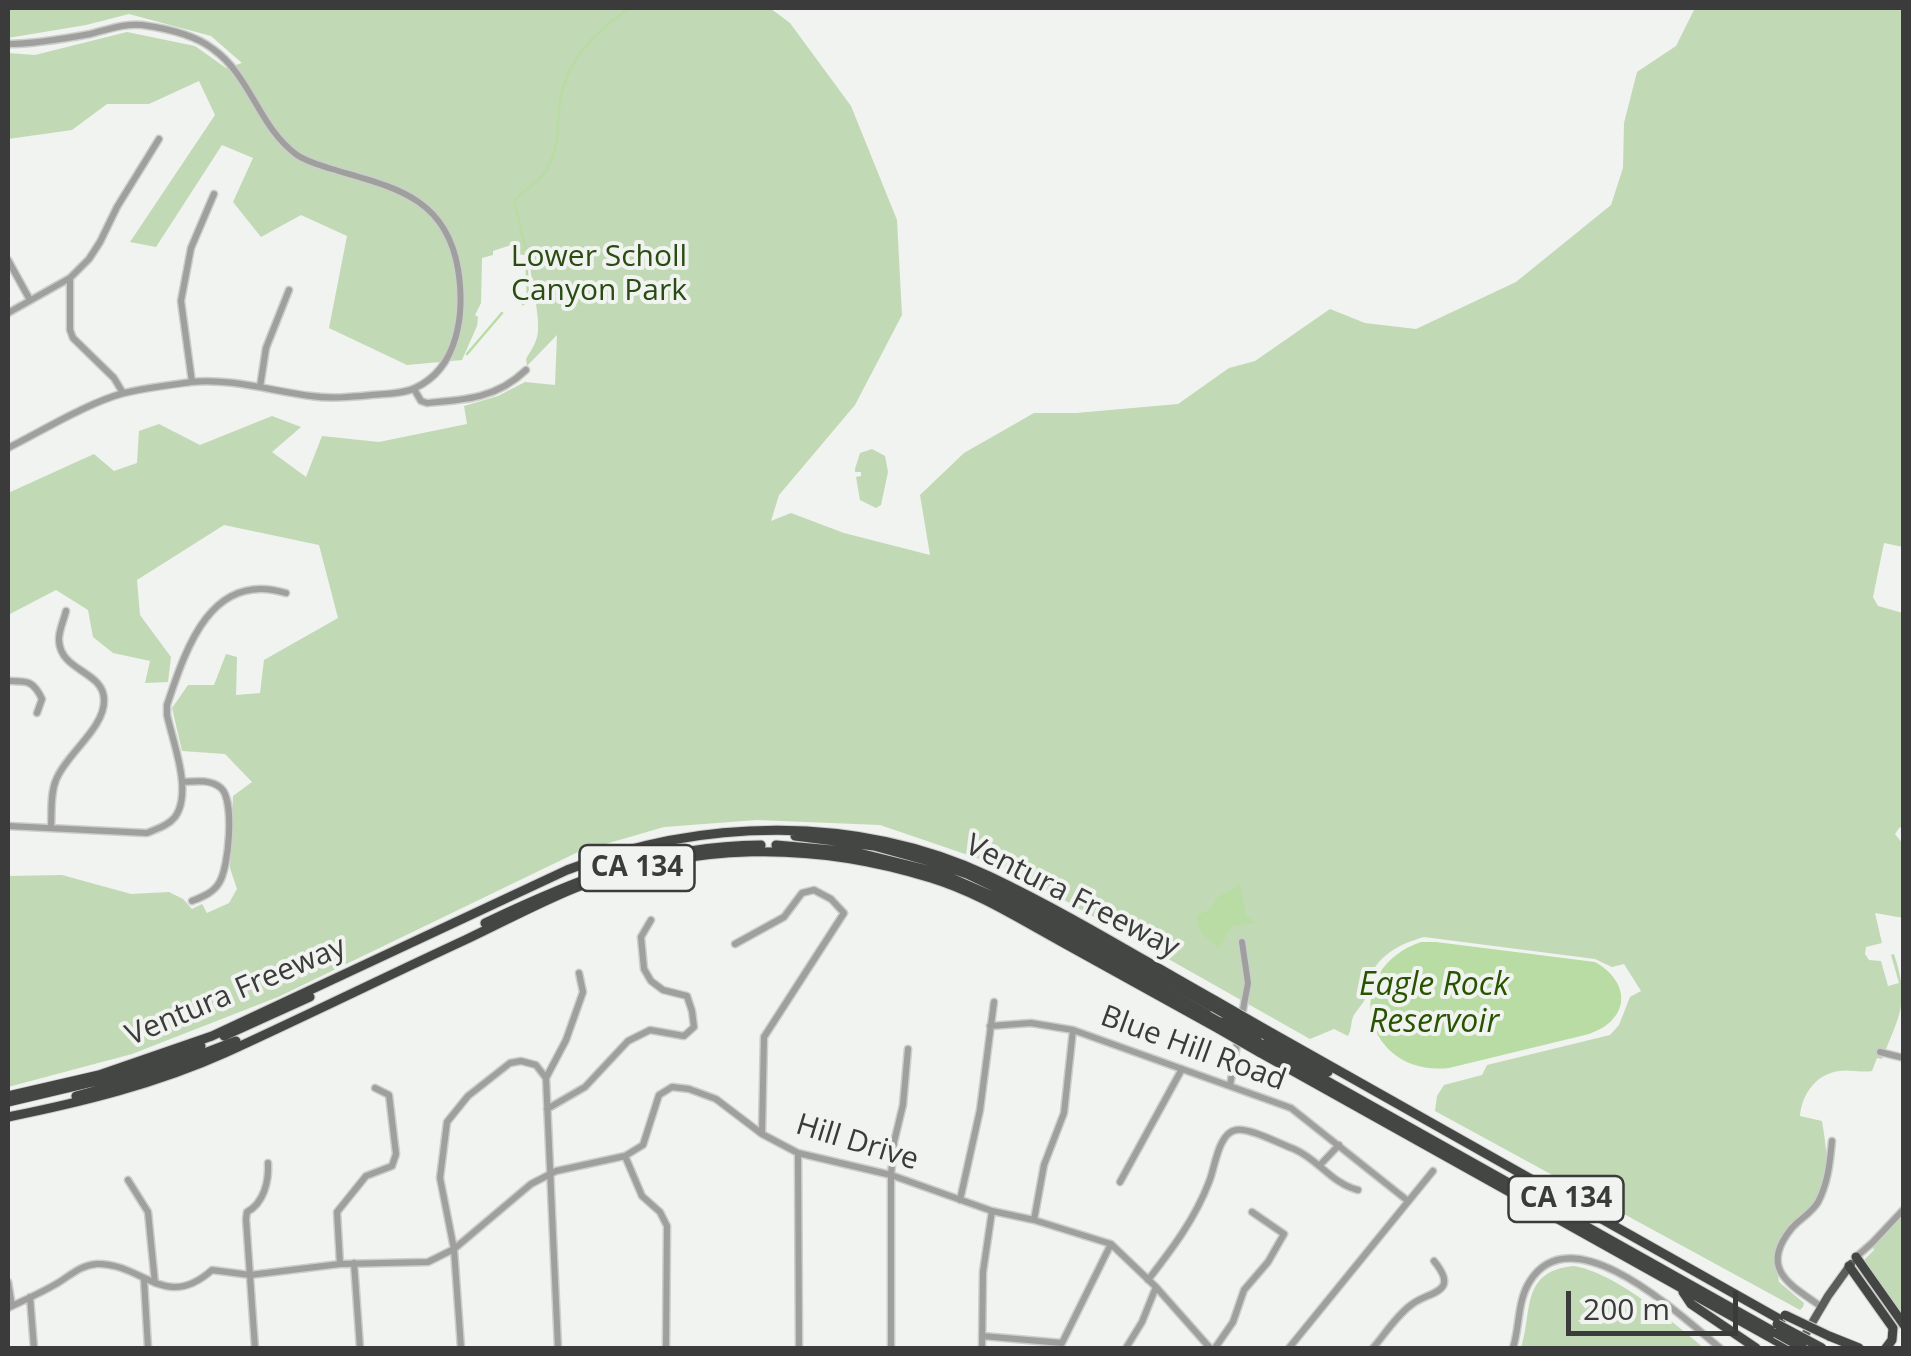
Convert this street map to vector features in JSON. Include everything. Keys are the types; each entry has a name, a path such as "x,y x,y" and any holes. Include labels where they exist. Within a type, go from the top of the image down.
{"highway":[{"name":"Ventura Freeway","path":"8,1099 196,1042 606,854 684,838 767,830 811,831 924,852 988,876 1214,1004 1261,1040 1308,1066 1358,1103 1678,1286 1778,1326"},
{"name":"Ventura Freeway","path":"8,1116 106,1096 161,1078 222,1054 574,889 645,866 730,852 775,850 844,857 932,878 980,896 1220,1026 1351,1081 1713,1282 1778,1326 1789,1348"},
{"path":"1351,1081 1778,1326 1800,1348"},
{"path":"1358,1103 1778,1326 1827,1344 1859,1348"},
{"path":"1852,1262 1904,1325"},
{"path":"1852,1262 1893,1328 1892,1340 1886,1348"},
{"path":"1678,1286 1691,1304 1756,1348"}],"main road":[{"path":"1800,1348 1852,1262"}],"street":[{"path":"8,44 128,25 156,28 200,42 220,54 238,74 274,132 300,158 390,186 420,202 432,213 451,244 460,278 453,349 442,368 414,389 334,398 227,382 192,382 123,394 8,448"},
{"path":"8,313 70,278 89,259 159,138"},
{"path":"192,382 181,301 191,248 214,194"},
{"path":"8,260 30,300"},
{"path":"70,278 73,338 114,378 123,394"},
{"path":"260,387 266,348 289,290"},
{"path":"414,389 421,401 427,402 490,394 511,384 526,370"},
{"path":"8,826 146,833 167,824 176,816 183,799 168,705 202,625 220,601 238,592 258,588 286,594"},
{"path":"51,827 56,780 98,720 104,703 100,686 70,665 63,654 58,640 66,610"},
{"path":"8,681 36,686 42,699 37,713"},
{"path":"182,782 206,781 218,786 229,807 227,858 220,882 205,896 192,901"},
{"path":"735,944 784,916 802,893 814,890 844,912 764,1037 762,1134"},
{"path":"547,1109 585,1086 628,1041 650,1030 684,1036 694,1027 687,996 663,990 644,969 641,937 651,920"},
{"path":"1230,1086 1248,983 1242,942"},
{"path":"558,1348 546,1078 566,1040 583,992 579,973"},
{"path":"960,1200 980,1110 994,1002"},
{"name":"Blue Hill Road","path":"990,1026 1031,1023 1074,1030 1291,1108 1408,1201"},
{"path":"1034,1220 1044,1165 1064,1113 1074,1030"},
{"path":"891,1348 890,1176 908,1049"},
{"path":"1880,1052 1904,1058"},
{"path":"461,1348 454,1250 440,1178 447,1122 468,1096 510,1063 536,1064 546,1078"},
{"path":"1120,1182 1182,1069"},
{"name":"Hill Drive","path":"625,1156 642,1144 659,1095 672,1087 689,1089 716,1099 762,1134 798,1153 890,1176 992,1211 1111,1244 1213,1348"},
{"path":"340,1264 337,1212 366,1176 392,1166 396,1154 389,1095 376,1088"},
{"path":"1148,1280 1195,1214 1218,1152 1231,1130 1249,1132 1300,1152 1340,1184 1358,1190"},
{"path":"1822,1307 1786,1281 1778,1264 1790,1230 1819,1200 1829,1170 1832,1142"},
{"path":"1320,1165 1339,1145"},
{"path":"798,1153 798,1348"},
{"path":"8,1282 10,1307 77,1269 97,1264 122,1268 170,1287 198,1283 212,1270 250,1275 340,1264 428,1262 454,1250 532,1184 549,1175 625,1156 642,1196 660,1212 667,1226 666,1348"},
{"path":"254,1348 247,1212 260,1201 268,1163"},
{"path":"1289,1348 1433,1171"},
{"path":"128,1180 148,1212 155,1284"},
{"path":"1852,1262 1904,1209"},
{"path":"982,1348 982,1272 992,1211"},
{"path":"1213,1348 1233,1322 1244,1290 1268,1262 1284,1234 1252,1212"},
{"path":"982,1336 1062,1343 1111,1244"},
{"path":"1513,1348 1520,1302 1528,1282 1547,1265 1573,1258 1602,1264 1650,1293 1720,1348"},
{"path":"1373,1348 1406,1309 1439,1290 1444,1277 1434,1260"},
{"path":"354,1263 360,1348"},
{"path":"144,1279 148,1348"},
{"path":"1126,1348 1156,1287"},
{"path":"30,1297 34,1348"}],"green space":[{"name":"Lower Scholl Canyon Park","path":"8,8 770,8 790,23 851,106 897,220 902,315 855,405 779,495 771,521 791,513 844,533 930,555 920,495 964,453 1034,413 1178,404 1229,368 1255,361 1330,309 1365,323 1416,329 1516,282 1611,205 1623,168 1624,123 1637,72 1676,46 1695,8 1903,8 1903,547 1884,543 1873,597 1878,606 1903,613 1904,826 1895,834 1903,844 1904,918 1875,913 1882,943 1866,947 1865,954 1869,960 1881,961 1888,986 1899,983 1891,955 1894,954 1902,996 1894,1030 1882,1059 1877,1058 1872,1071 1823,1076 1804,1100 1800,1116 1822,1121 1825,1181 1812,1207 1782,1240 1776,1261 1779,1282 1804,1303 1803,1307 1800,1310 1435,1111 1437,1096 1444,1085 1482,1075 1487,1065 1610,1035 1619,1025 1630,997 1641,991 1624,964 1612,967 1595,959 1424,937 1397,947 1377,965 1348,1036 1334,1029 1310,1039 1009,869 880,825 757,820 664,827 578,852 278,997 132,1054 8,1087 8,876 62,875 131,894 169,892 192,909 202,904 207,913 229,903 237,889 230,868 233,796 252,782 225,754 182,751 172,708 188,685 214,685 226,654 237,657 236,695 260,693 264,660 338,618 319,545 224,525 137,580 140,615 171,657 168,682 145,683 150,661 113,653 93,637 88,610 56,590 8,615 8,493 94,454 114,471 137,463 139,431 159,424 200,445 272,416 301,427 272,452 306,477 322,436 379,442 467,424 464,406 498,396 525,382 555,385 557,335 527,366 538,329 530,256 516,254 511,245 482,258 477,326 462,360 407,365 329,328 347,236 301,215 261,237 233,202 253,158 222,145 156,247 130,242 215,115 199,81 149,104 107,104 72,130 8,139 8,53 35,55 127,32 195,46 226,68 242,63 211,36 129,14 8,38"},
{"path":"872,449 885,456 888,472 881,505 876,508 860,500 856,477 861,472 855,472 860,453"},
{"path":"1903,1209 1901,1317 1863,1261 1874,1250 1872,1243"},
{"path":"1573,1266 1624,1287 1704,1348 1521,1348 1536,1285 1544,1276"}],"water":[{"path":"1240,885 1246,916 1256,923 1232,926 1219,948 1203,935 1197,916 1210,909 1219,896"},
{"name":"Eagle Rock Reservoir","path":"1421,942 1595,962 1620,990 1619,1011 1603,1028 1589,1034 1449,1068 1420,1066 1397,1056 1381,1039 1372,1019 1371,997 1379,975 1395,956"}],"waterway":[{"path":"523,304 528,299 526,249 514,202 541,177 553,157 562,91 574,62 603,28 629,8"},
{"path":"467,354 502,313"}]}
